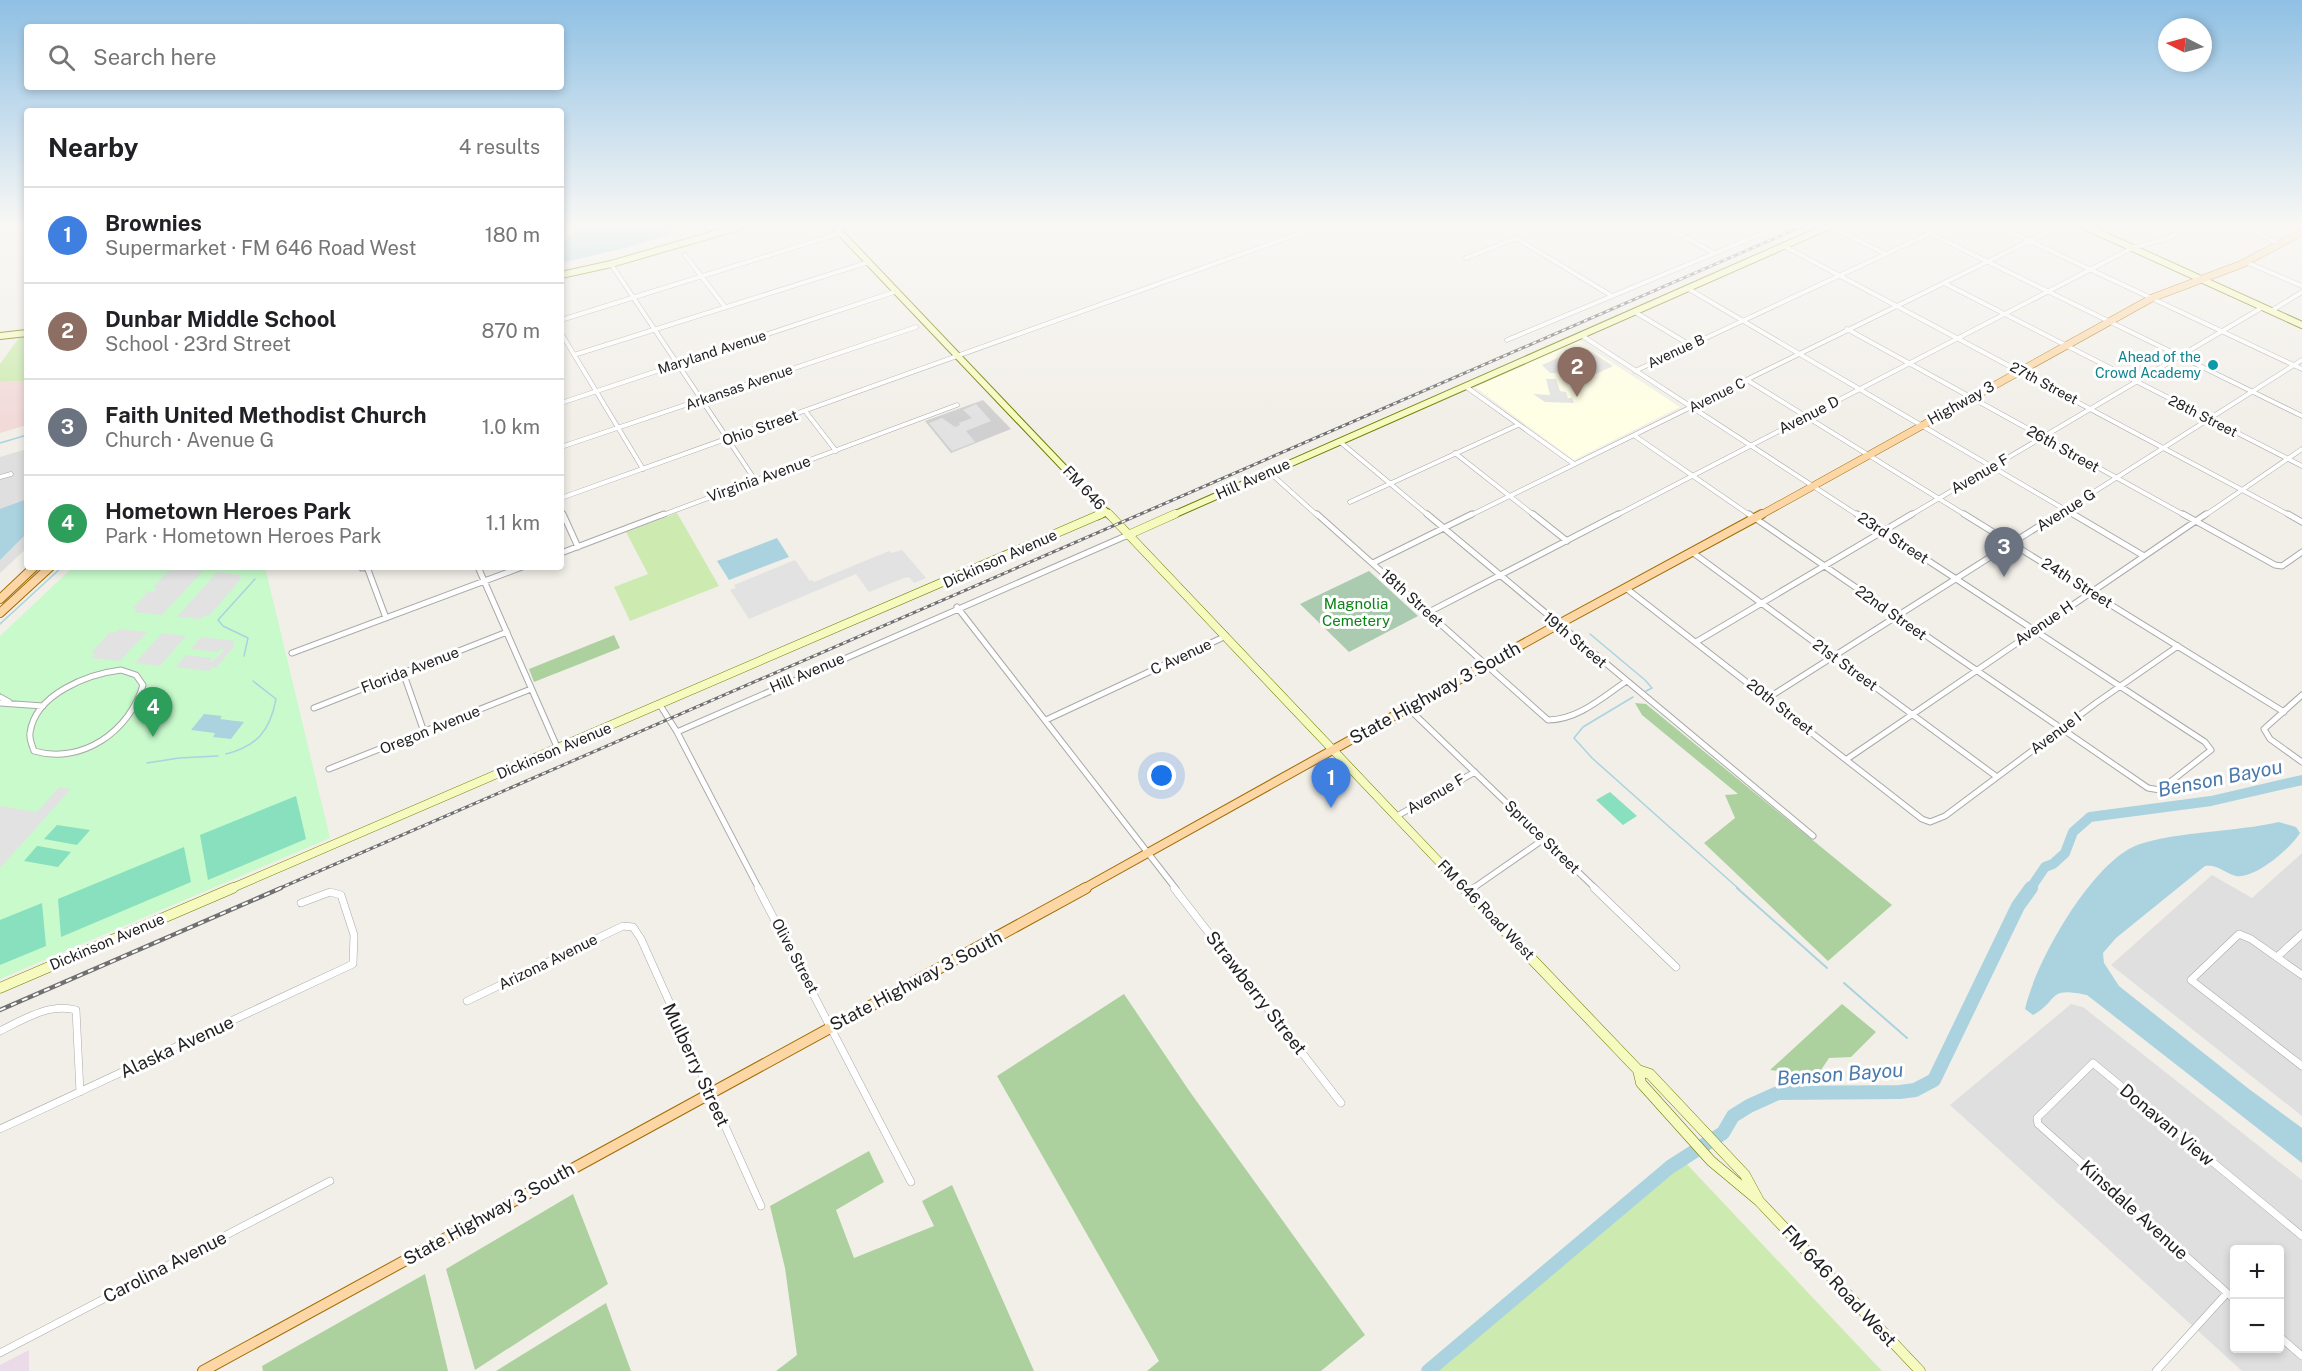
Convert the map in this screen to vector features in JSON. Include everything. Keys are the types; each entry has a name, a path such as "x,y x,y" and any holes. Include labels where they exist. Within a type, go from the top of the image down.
{"main road":[{"name":"Highway 3","path":"1627,589 2152,298 2172,290"},
{"path":"0,599 31,570"},
{"path":"0,613 47,570"},
{"name":"State Highway 3 South","path":"203,1371 832,1027 1557,625 1627,589"}],"street":[{"path":"627,290 755,480"},
{"path":"564,319 657,290"},
{"path":"712,290 725,307"},
{"path":"574,355 779,290"},
{"name":"Ohio Street","path":"564,497 1144,290"},
{"path":"1602,290 1612,296"},
{"path":"1507,340 1627,290"},
{"name":"Hill Avenue","path":"677,732 1683,290"},
{"path":"1690,290 2144,556"},
{"name":"Avenue B","path":"1635,371 1807,290"},
{"name":"27th Street","path":"1868,290 2302,522"},
{"name":"Avenue C","path":"1373,563 1929,290"},
{"name":"28th Street","path":"1958,290 2302,466"},
{"path":"2135,290 2302,369"},
{"path":"2224,290 2302,325"},
{"name":"FM 646","path":"897,291 1334,749"},
{"name":"Maryland Avenue","path":"564,401 897,291"},
{"path":"2048,291 2302,416"},
{"name":"Avenue D","path":"1429,612 2048,291"},
{"path":"2271,311 2302,292"},
{"name":"Avenue F","path":"1696,642 2263,308"},
{"path":"1635,312 1690,345"},
{"name":"Arkansas Avenue","path":"564,446 916,327"},
{"name":"26th Street","path":"1847,329 2115,479 2279,567 2302,552"},
{"path":"0,336 24,333"},
{"name":"23rd Street","path":"1581,335 2205,741 2211,750 2160,790 2148,788"},
{"path":"564,338 643,469"},
{"name":"Avenue G","path":"1768,698 2302,360"},
{"name":"24th Street","path":"1747,380 2284,712"},
{"path":"1465,386 1574,464"},
{"name":"Virginia Avenue","path":"564,552 957,405"},
{"path":"806,412 836,451"},
{"path":"1350,502 1518,425"},
{"name":"22nd Street","path":"1635,436 2148,788"},
{"name":"19th Street","path":"1339,441 1625,682 1813,836"},
{"name":"Avenue H","path":"1847,759 2302,449"},
{"path":"1455,453 1567,541"},
{"name":"18th Street","path":"1269,472 1429,612 1485,666 1542,716 1557,721 1570,717 1625,682"},
{"path":"0,477 11,474"},
{"name":"Dickinson Avenue","path":"0,988 1107,512"},
{"path":"1319,516 1327,512"},
{"path":"564,517 578,547"},
{"name":"21st Street","path":"1692,552 1997,777"},
{"path":"365,570 386,618"},
{"path":"479,570 558,749"},
{"path":"292,653 514,570"},
{"name":"20th Street","path":"1627,589 1922,819 1930,822 1935,820"},
{"path":"957,608 1147,853"},
{"name":"Florida Avenue","path":"314,708 507,632"},
{"name":"C Avenue","path":"1046,720 1226,636"},
{"name":"Avenue I","path":"1935,820 1945,816 2061,729 2178,646"},
{"path":"0,703 43,706 77,682 107,671 121,669 133,673 143,685 137,705 120,726 91,746 69,754 46,755 34,751 30,731 43,706"},
{"path":"403,672 424,732"},
{"name":"Oregon Avenue","path":"328,769 531,689"},
{"path":"2302,695 2265,729 2271,739 2302,762"},
{"path":"0,697 9,702"},
{"name":"Olive Street","path":"660,705 677,732 911,1182"},
{"name":"Spruce Street","path":"1408,708 1676,966"},
{"name":"FM 646 Road West","path":"1334,749 1638,1071 1641,1083 1715,1166 1735,1185 1759,1201 1920,1371"},
{"name":"Avenue F","path":"1397,816 1475,772"},
{"path":"1468,891 1544,839"},
{"name":"Strawberry Street","path":"1147,853 1172,882 1341,1103"},
{"name":"Alaska Avenue","path":"0,1129 353,964 354,935 341,895 330,892 301,903"},
{"name":"Arizona Avenue","path":"467,1001 623,926 630,926"},
{"name":"Mulberry Street","path":"630,926 641,939 676,1026 710,1093 761,1206"},
{"path":"2302,975 2240,934 2191,980 2302,1066"},
{"path":"2277,957 2302,934"},
{"path":"0,1031 54,1007 66,1005 76,1010 80,1092"},
{"name":"Donavan View","path":"2037,1118 2093,1064 2302,1236"},
{"name":"FM 646 Road West","path":"1638,1071 1650,1074 1699,1126 1744,1175 1759,1201"},
{"name":"Kinsdale Avenue","path":"2037,1118 2038,1124 2230,1295"},
{"name":"Carolina Avenue","path":"0,1353 330,1181"},
{"path":"2156,1371 2227,1293"},
{"path":"2284,1340 2302,1356"}],"shaded area":[{"path":"1579,341 1680,407 1574,460 1475,387"},
{"path":"1580,348 1587,349 1613,366 1596,374 1550,373 1542,365"},
{"path":"1546,379 1556,379 1560,391 1566,392 1568,398 1572,398 1574,403 1545,402 1533,394 1550,395"},
{"path":"24,381 24,426 0,433 0,382"},
{"path":"983,400 1011,429 951,453 925,421"},
{"path":"976,404 991,421 966,431 975,442 952,451 929,423 942,418 955,427 960,425 959,423 972,418 963,410"},
{"path":"24,450 24,551 0,573 0,457"},
{"path":"902,550 926,578 914,583 909,577 904,578 869,592 856,574 749,619 730,590 736,588 734,585 795,560 810,581 814,582 889,551 892,553"},
{"path":"168,571 203,571 162,615 134,612 137,609 133,608 149,591 153,592 157,588 153,587"},
{"path":"217,572 240,575 238,578 242,578 209,616 201,619 177,617"},
{"path":"119,629 147,632 120,661 91,658 95,654 91,653 110,632 115,633"},
{"path":"162,633 186,636 160,666 135,663"},
{"path":"201,637 235,641 232,644 235,645 216,668 211,668 209,671 176,667 186,655 212,658 210,662 212,662 224,651 221,648 218,652 191,649"},
{"path":"59,787 71,789 0,868 0,806 37,812"},
{"path":"2302,853 2302,1116 2111,965 2212,875 2252,898"},
{"path":"2071,1004 2083,1007 2302,1180 2302,1371 2242,1371 1950,1105"},
{"path":"29,1350 29,1371 0,1371 0,1365"}],"green space":[{"path":"24,337 24,381 0,382 0,364 19,338"},
{"path":"677,513 719,586 630,621 614,587 648,574 626,532"},
{"path":"70,570 266,570 330,838 0,979 0,636"},
{"name":"Magnolia Cemetery","path":"1369,571 1418,616 1349,652 1300,604"},
{"path":"614,635 620,648 534,682 529,669"},
{"path":"1635,703 1646,704 1892,905 1828,961 1704,843 1735,818 1725,795 1738,794 1642,715"},
{"path":"1610,792 1637,816 1623,825 1596,800"},
{"path":"296,796 306,839 208,880 200,835"},
{"path":"57,825 90,830 77,845 44,839"},
{"path":"37,846 71,852 58,867 24,861"},
{"path":"184,847 191,882 61,937 58,899"},
{"path":"42,903 46,946 0,965 0,920"},
{"path":"1124,994 1190,1092 1365,1335 1321,1371 1147,1371 1159,1361 997,1076"},
{"path":"1842,1004 1876,1032 1851,1057 1829,1058 1817,1076 1770,1070"},
{"path":"869,1151 884,1182 836,1210 854,1258 934,1226 922,1201 952,1185 1034,1371 776,1371 797,1355 785,1268 770,1206"},
{"path":"1682,1159 1882,1371 1431,1371"},
{"path":"573,1194 608,1284 475,1370 446,1269"},
{"path":"425,1274 448,1371 263,1371 262,1366"},
{"path":"606,1303 631,1371 496,1371"}],"water":[{"path":"24,500 24,536 0,560 0,509"},
{"path":"777,538 789,557 729,580 717,561"},
{"path":"204,714 244,722 231,739 213,737 215,733 191,730"},
{"path":"2279,822 2296,827 2300,833 2271,862 2244,876 2236,876 2217,867 2205,866 2116,938 2103,953 2104,963 2119,986 2302,1128 2302,1163 2087,995 2059,993 2033,1015 2025,1009 2041,966 2069,915 2104,870 2122,854 2140,844 2156,840"}],"waterway":[{"path":"0,443 24,436"},
{"path":"0,624 59,570"},
{"path":"244,656 248,638 223,626 218,620 255,579"},
{"path":"1590,634 1645,680 1652,688 1646,691"},
{"path":"226,754 254,742 270,720 276,699 253,681"},
{"path":"1633,697 1583,727 1574,738 1592,758 1739,889"},
{"path":"147,763 179,758 218,756"},
{"name":"Benson Bayou","path":"2030,889 2045,867 2053,864 2065,853 2073,832 2090,817 2211,801 2302,780"},
{"path":"1737,888 1827,968"},
{"name":"Benson Bayou","path":"1428,1371 1670,1167 1723,1133 1733,1116 1749,1106 1778,1093 1900,1092 1915,1090 1934,1080 2018,906 2031,888"},
{"path":"1844,983 1907,1038"}],"railway":[{"path":"278,889 1656,290"},
{"path":"0,1010 281,888"}],"place":[{"name":"Ahead of the Crowd Academy","path":"2213,365"},
{"name":"Dunbar Middle School","path":"1577,397"},
{"name":"Faith United Methodist Church","path":"2004,577"},
{"name":"Hometown Heroes Park","path":"153,737"},
{"name":"Brownies","path":"1331,808"}]}
